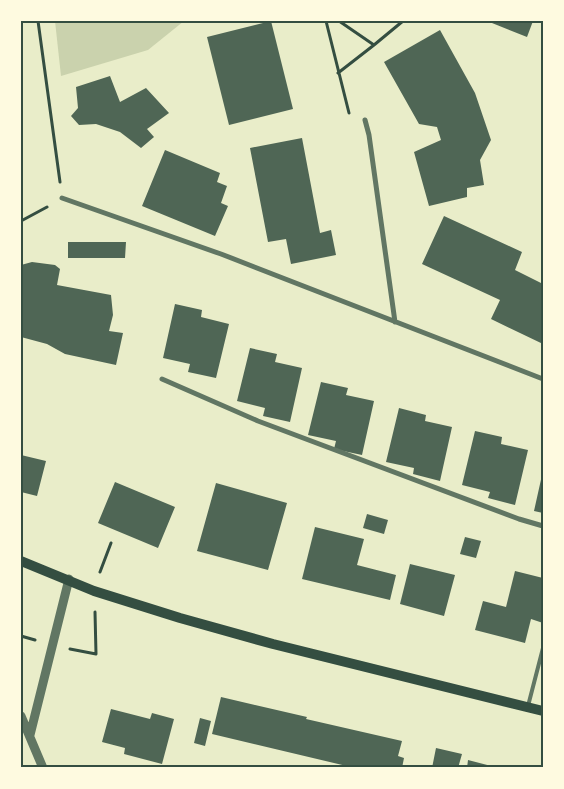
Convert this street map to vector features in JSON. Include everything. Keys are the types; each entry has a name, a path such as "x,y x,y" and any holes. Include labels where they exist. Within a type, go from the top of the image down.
{"main road":[{"path":"21,561 102,594 272,644 543,711"}],"street":[{"path":"365,120 369,135 395,322"},
{"path":"62,198 221,254 543,380"},
{"path":"162,379 258,421 543,526"},
{"path":"30,735 69,580"},
{"path":"21,716 43,768"}],"lane":[{"path":"528,708 543,648"}],"path":[{"path":"21,222 62,198 38,21"},
{"path":"326,21 349,115 365,120"},
{"path":"339,21 374,45"},
{"path":"338,73 403,21"}],"green space":[{"path":"55,21 184,21 148,50 61,76"}],"building":[{"path":"271,21 293,109 229,125 207,37"},
{"path":"487,21 533,21 527,37"},
{"path":"440,30 475,93 491,140 480,160 484,185 467,188 467,197 429,206 414,152 441,140 437,127 419,124 384,62"},
{"path":"110,76 120,102 146,88 169,113 147,129 154,137 141,148 120,132 96,124 79,125 71,116 78,108 76,87"},
{"path":"302,138 320,233 331,230 336,255 291,264 286,239 268,242 250,148"},
{"path":"165,150 220,173 217,182 227,186 221,203 228,206 215,236 142,206"},
{"path":"444,216 522,252 515,270 543,284 543,344 491,319 500,300 422,264"},
{"path":"68,242 126,242 125,258 68,258"},
{"path":"32,262 55,265 60,269 57,285 111,295 113,315 109,331 123,333 116,365 65,354 47,344 21,337 21,265"},
{"path":"175,304 202,310 201,317 229,324 216,378 188,372 190,364 163,358"},
{"path":"250,348 277,354 275,362 302,368 290,422 263,416 265,408 237,401"},
{"path":"321,382 348,388 346,395 374,401 362,455 334,449 336,441 308,435"},
{"path":"399,408 426,415 425,421 452,427 440,481 413,474 414,468 386,462"},
{"path":"475,431 502,437 501,444 528,450 515,505 488,498 490,492 462,485"},
{"path":"21,455 46,461 37,496 21,492"},
{"path":"543,475 543,513 534,511"},
{"path":"115,482 175,507 158,548 98,523"},
{"path":"216,483 287,503 268,570 197,551"},
{"path":"367,514 388,520 384,534 363,528"},
{"path":"315,527 364,539 357,565 396,575 390,600 302,579"},
{"path":"465,537 481,541 476,558 460,554"},
{"path":"410,564 455,575 444,616 400,604"},
{"path":"515,571 543,578 543,623 531,619 525,643 475,630 483,601 506,607"},
{"path":"221,697 402,741 398,756 404,758 402,768 362,768 355,766 355,768 212,734"},
{"path":"111,709 150,719 152,713 174,719 162,764 124,754 125,748 102,742"},
{"path":"200,718 211,721 205,746 194,743"},
{"path":"436,748 462,754 458,768 432,768"},
{"path":"468,760 495,767 495,768 467,768"}]}
